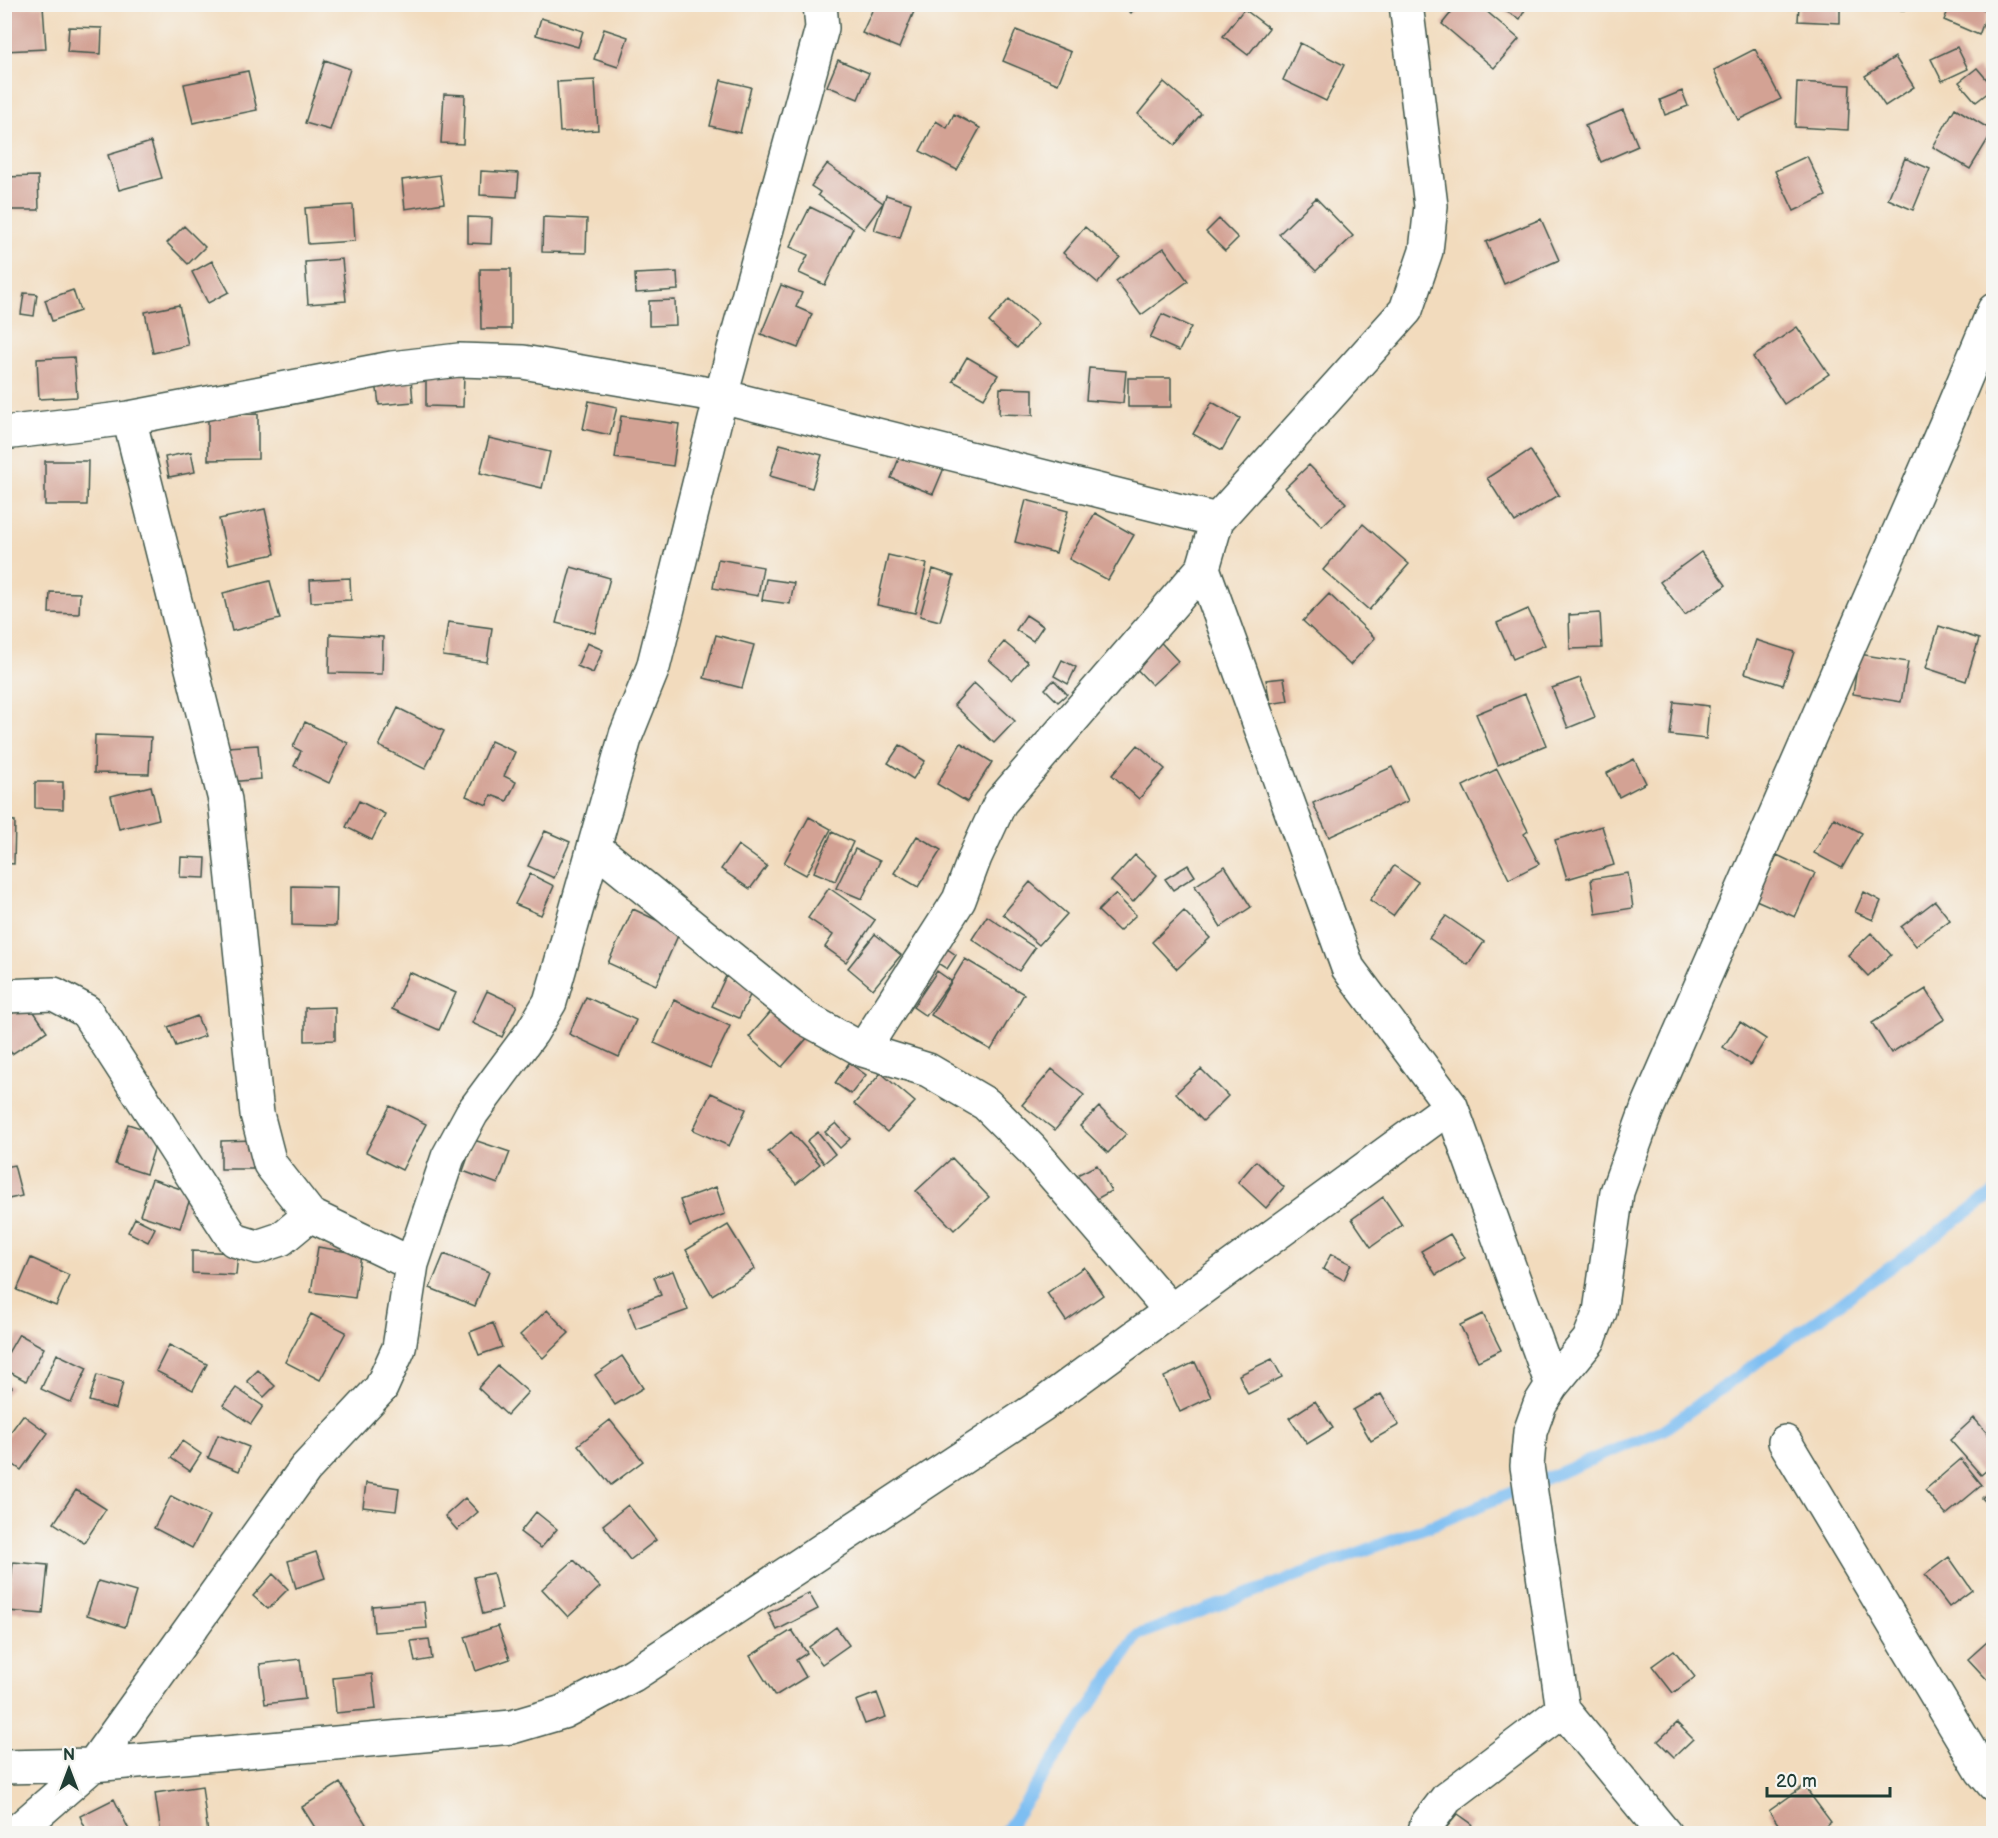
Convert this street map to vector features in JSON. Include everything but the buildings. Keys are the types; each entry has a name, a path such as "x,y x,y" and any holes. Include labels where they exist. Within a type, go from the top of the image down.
{"street":[{"path":"14,1833 93,1765 305,1469 381,1388 399,1348 412,1264 448,1157 472,1113 532,1032 550,1002 627,735 653,668 721,396 822,28 820,4"},
{"path":"863,1050 959,900 975,857 1000,803 1203,568 1218,520 1406,309 1426,251 1431,206 1406,4"},
{"path":"1665,1833 1563,1710 1527,1466 1530,1432 1540,1404 1552,1385 1589,1340 1600,1312 1617,1192 1647,1109 1994,310"},
{"path":"4,433 129,418 392,368 459,360 523,362 721,396 1218,520"},
{"path":"129,418 225,800 257,1114 270,1164 310,1215 412,1264"},
{"path":"1203,568 1347,968 1451,1106 1552,1385"},
{"path":"594,846 805,1018 863,1050 927,1070 986,1104 1031,1149 1171,1311"},
{"path":"4,996 54,994 86,1011 234,1240 256,1247 281,1239 310,1215"},
{"path":"4,1767 93,1765 512,1727 563,1712 633,1675 1051,1399 1451,1106"},
{"path":"1785,1442 1990,1772"},
{"path":"1424,1833 1427,1824 1447,1798 1563,1710"}],"waterway":[{"path":"1004,1834 1138,1635 1438,1523 1663,1430 1994,1193"}]}
